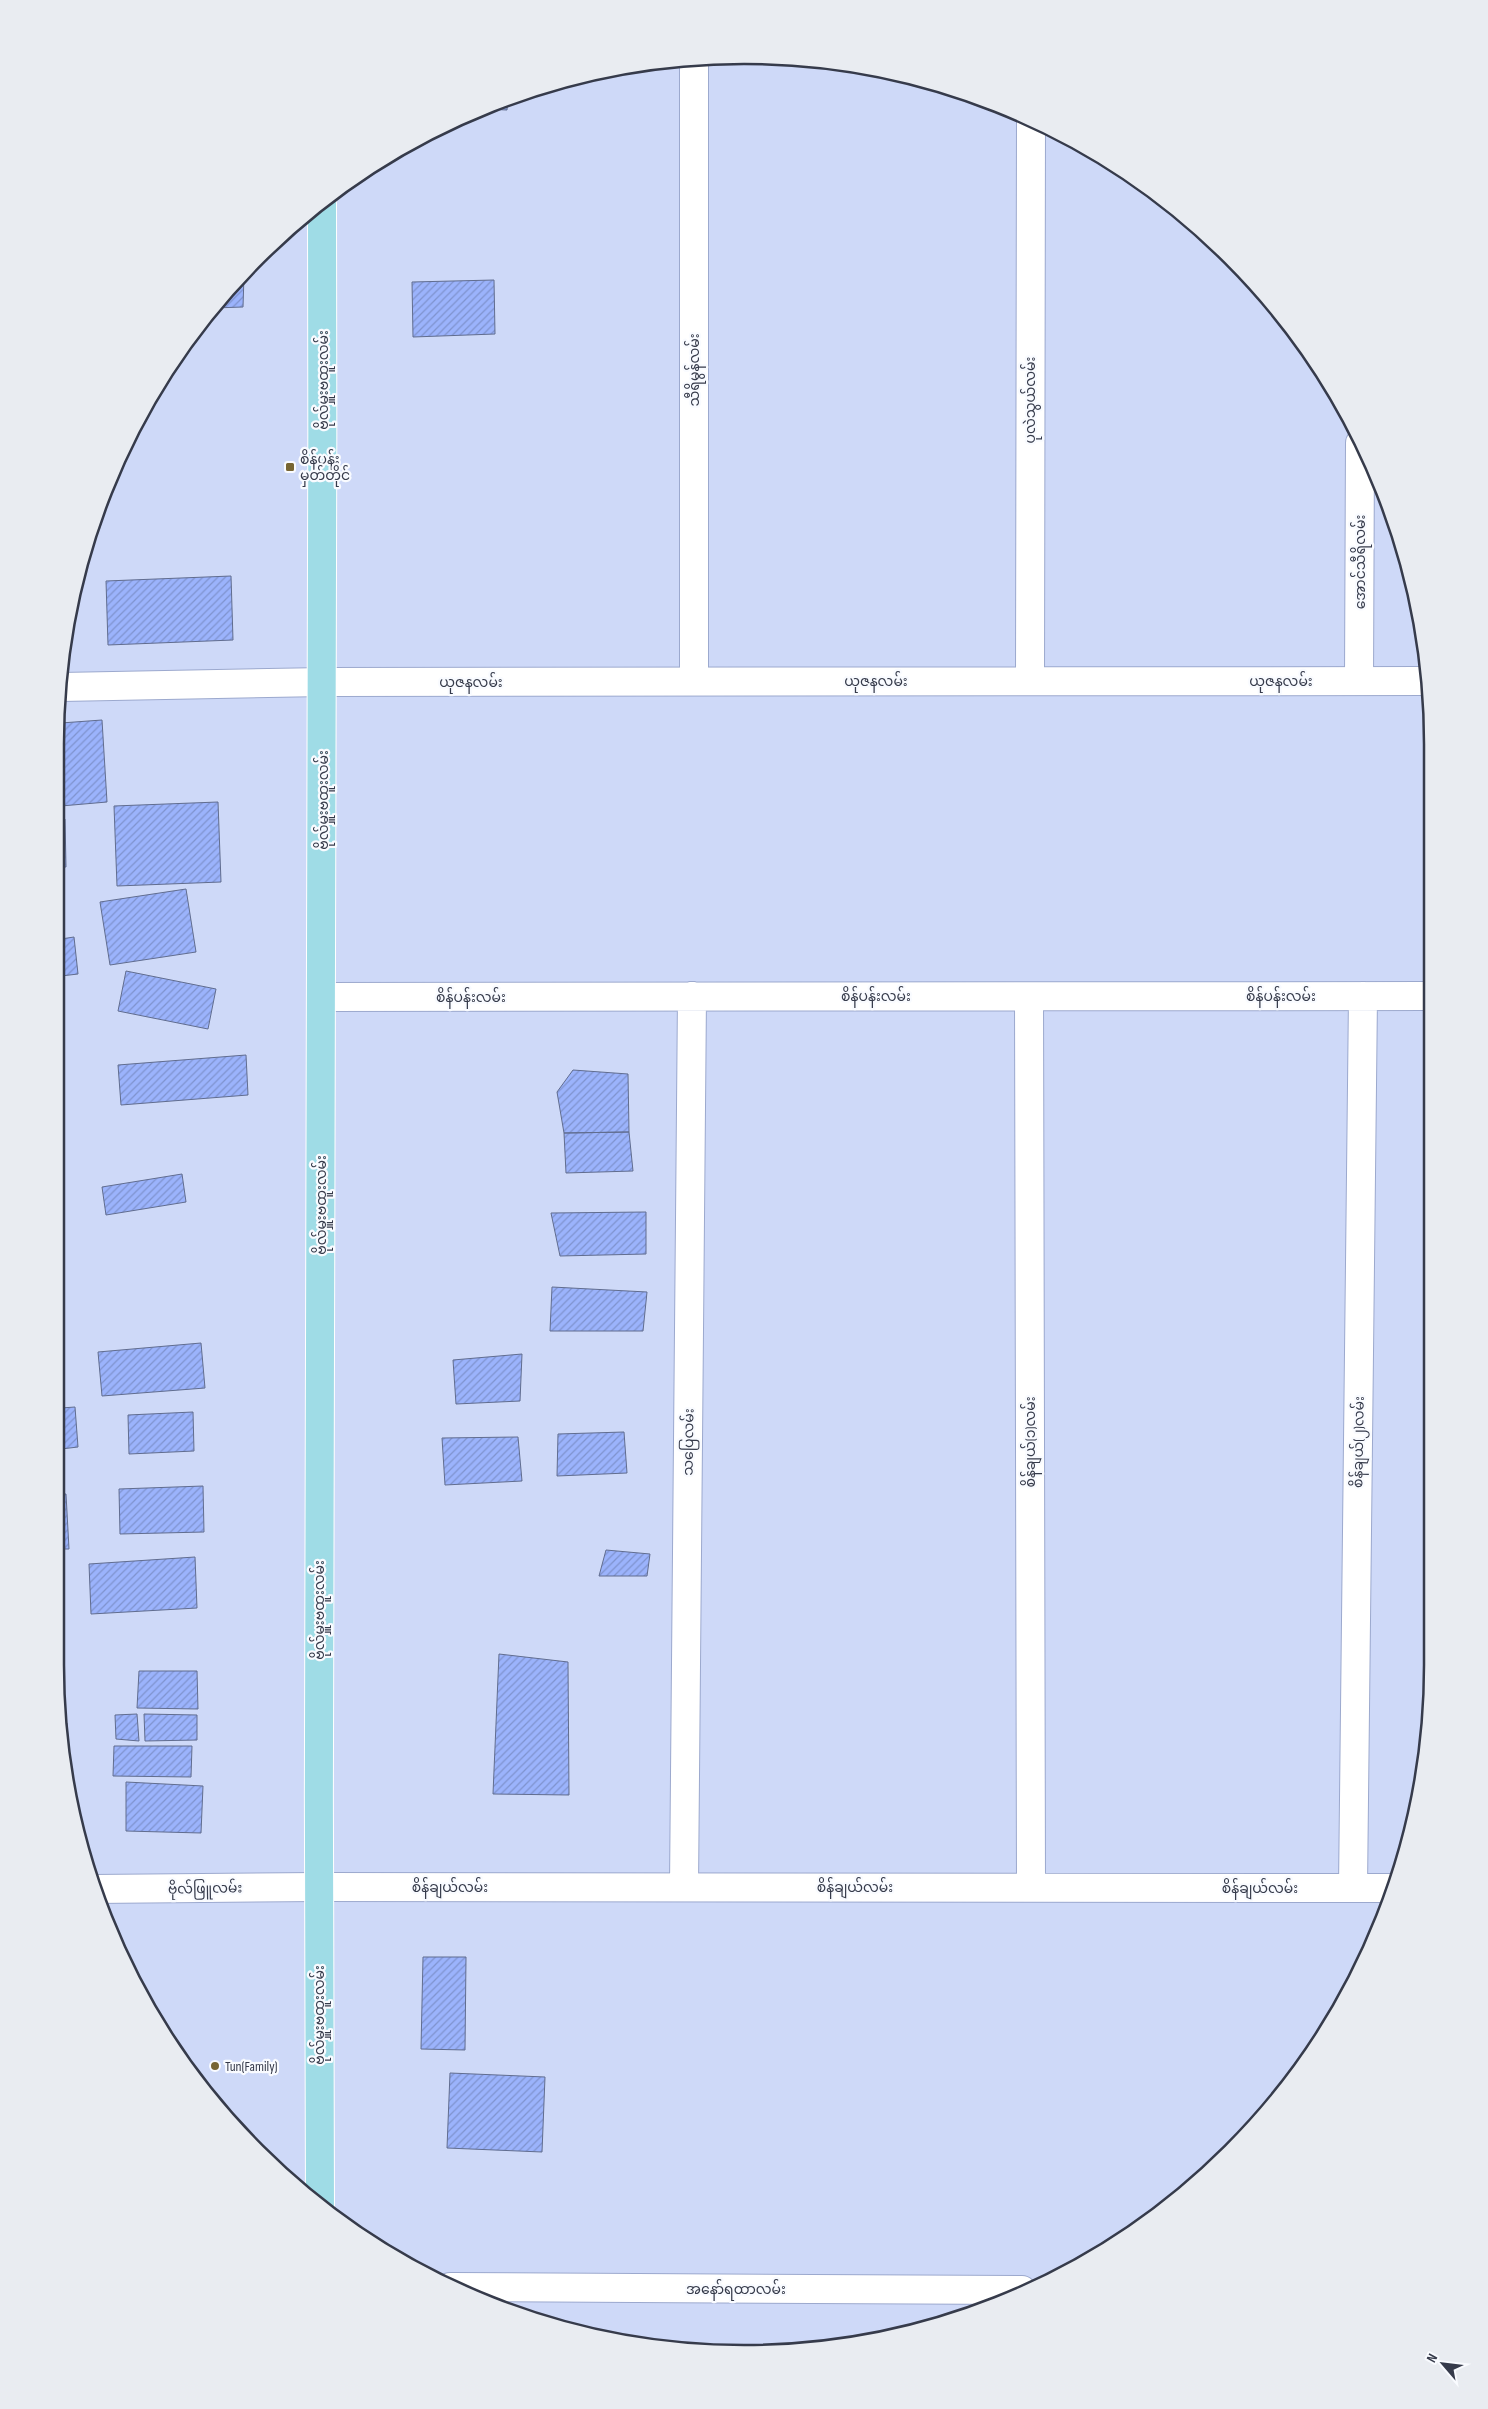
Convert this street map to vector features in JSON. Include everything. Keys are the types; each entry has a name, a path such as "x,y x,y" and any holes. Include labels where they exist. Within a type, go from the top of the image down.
{"main road":[{"name":"ဗိုလ်မှူးဗထူးလမ်း","path":"320,2197 318,1887 324,682 322,211"}],"street":[{"name":"သီရိမွန်လမ်း","path":"694,66 694,681"},
{"name":"ပုလဲသွယ်လမ်း","path":"1030,681 1031,128"},
{"name":"အောင်သီရိလမ်း","path":"1359,681 1360,457"},
{"name":"ယုဇနလမ်း","path":"66,687 324,682 1421,681"},
{"name":"သပြေလမ်း","path":"684,1887 692,996"},
{"name":"စိန်ချယ်(၂)လမ်း","path":"1353,1888 1363,996"},
{"name":"စိန်ပန်းလမ်း","path":"322,997 1424,996"},
{"name":"စိန်ချယ်(၁)လမ်း","path":"1029,997 1032,1888"},
{"name":"စိန်ချယ်လမ်း","path":"318,1887 1386,1888"},
{"name":"ဗိုလ်ဖြူလမ်း","path":"102,1889 318,1887"},
{"name":"အနော်ရထာလမ်း","path":"471,2287 1011,2290"}],"building":[{"path":"494,280 495,334 413,337 412,282"},
{"path":"244,284 243,307 222,308"},
{"path":"231,576 233,640 108,645 106,581"},
{"path":"102,720 107,802 64,806 64,723"},
{"path":"218,802 221,882 117,886 114,806"},
{"path":"64,819 65,819 66,867 64,867"},
{"path":"186,889 196,952 110,965 100,902"},
{"path":"74,937 78,974 64,976 64,939"},
{"path":"126,971 216,989 208,1029 118,1011"},
{"path":"246,1055 248,1095 121,1105 118,1065"},
{"path":"573,1070 628,1074 629,1132 564,1133 557,1092"},
{"path":"629,1132 633,1171 566,1173 564,1133"},
{"path":"182,1174 186,1202 106,1215 102,1187"},
{"path":"646,1212 646,1254 560,1256 551,1213"},
{"path":"552,1287 647,1292 643,1331 550,1331"},
{"path":"201,1343 205,1388 102,1396 98,1352"},
{"path":"522,1354 520,1401 456,1404 453,1360"},
{"path":"75,1407 78,1447 64,1449 64,1408"},
{"path":"193,1412 194,1451 129,1454 128,1415"},
{"path":"624,1432 627,1473 557,1476 558,1434"},
{"path":"518,1437 522,1481 445,1485 442,1438"},
{"path":"203,1486 204,1532 120,1534 119,1489"},
{"path":"64,1494 66,1494 69,1549 64,1549"},
{"path":"606,1550 650,1554 647,1576 599,1576"},
{"path":"195,1557 197,1608 91,1614 89,1564"},
{"path":"499,1654 568,1662 569,1795 493,1794"},
{"path":"139,1671 197,1671 198,1709 137,1708"},
{"path":"137,1714 139,1741 116,1739 115,1715"},
{"path":"144,1714 197,1715 197,1740 145,1741"},
{"path":"114,1746 192,1746 191,1777 113,1776"},
{"path":"126,1782 203,1786 201,1833 126,1831"},
{"path":"423,1957 466,1957 465,2050 421,2049"},
{"path":"450,2073 545,2077 542,2152 447,2148"}],"place":[{"name":"စိန်ပန်း မှတ်တိုင်","path":"290,467"},
{"name":"Tun(Family)","path":"215,2066"}]}
